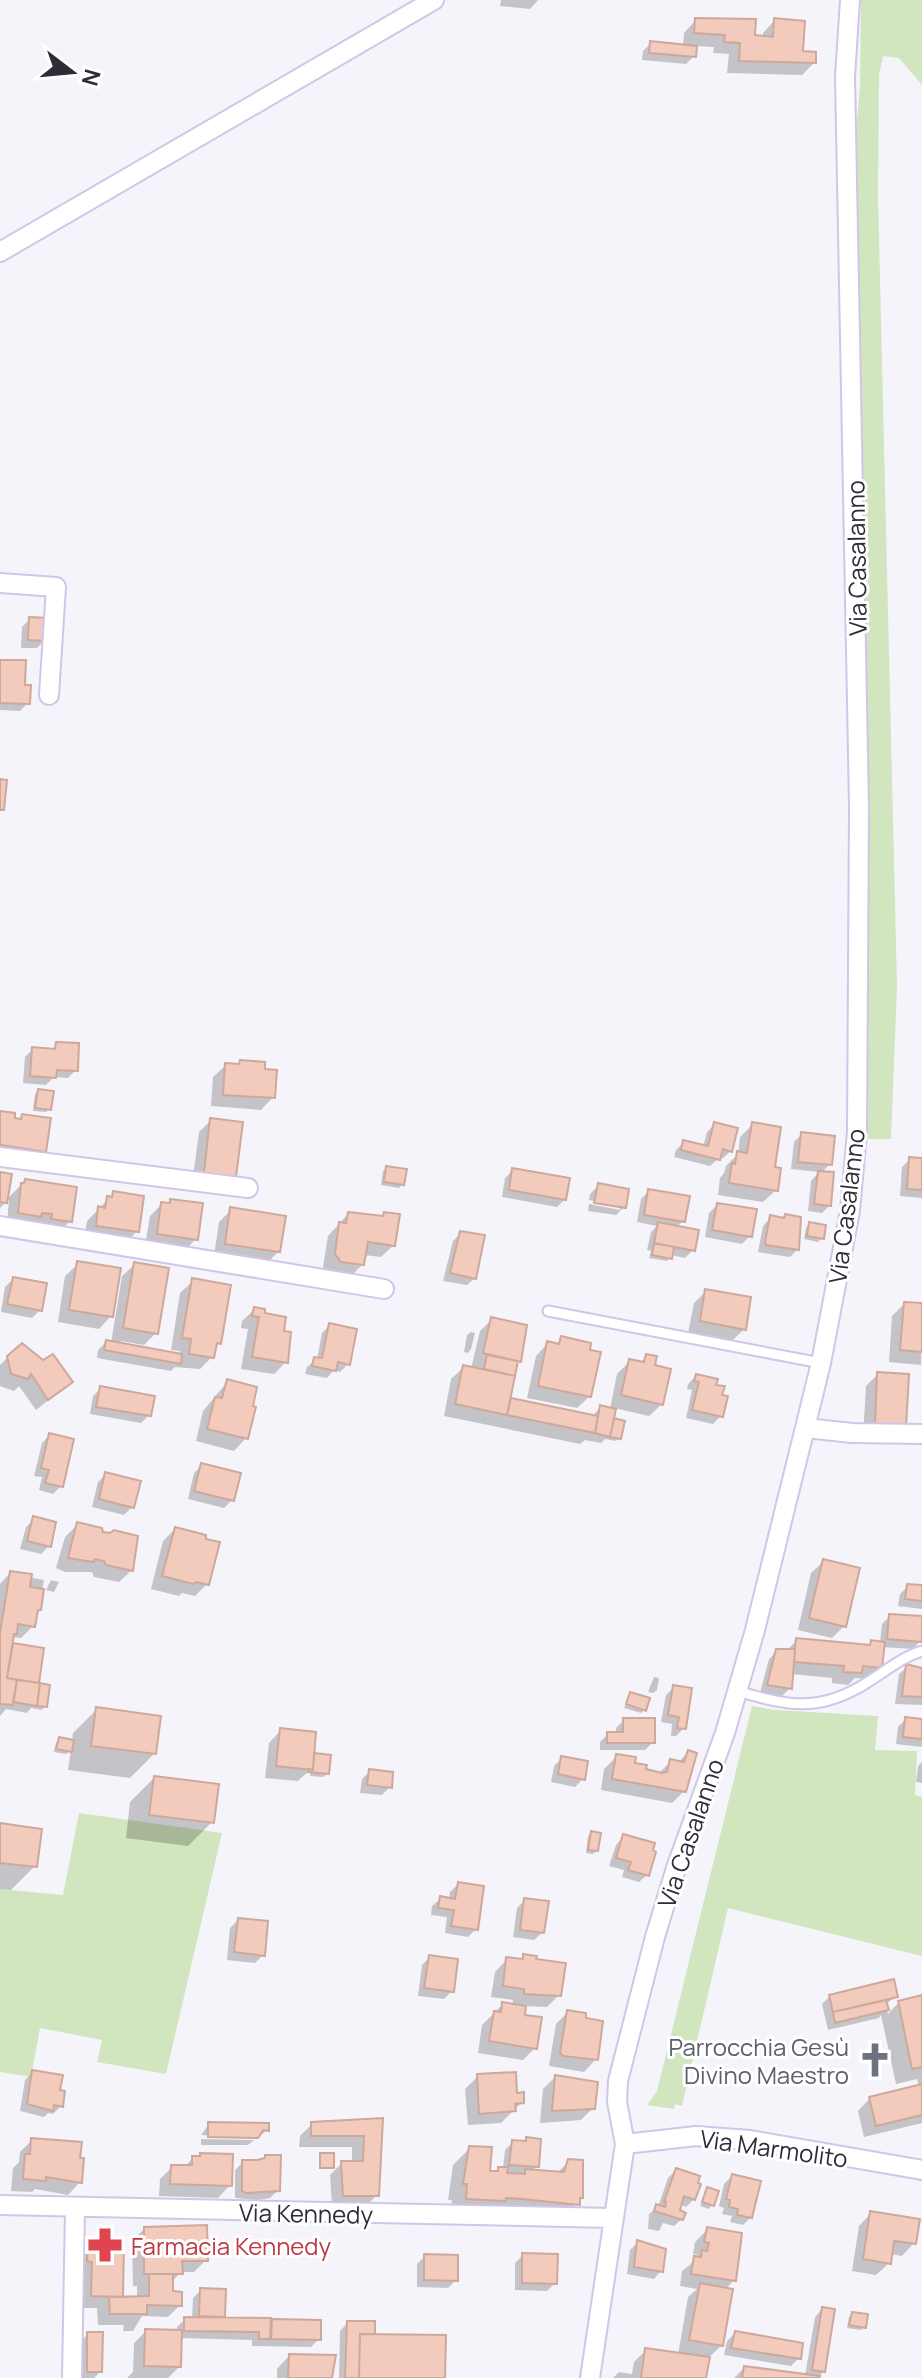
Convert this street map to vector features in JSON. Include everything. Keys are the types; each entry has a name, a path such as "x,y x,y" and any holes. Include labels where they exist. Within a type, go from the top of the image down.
{"street":[{"path":"0,252 434,0"},
{"name":"Via Casalanno","path":"590,2378 625,2144 617,2102 618,2081 676,1868 737,1691 806,1428 850,1211 857,1132 859,807 845,77 850,0"},
{"path":"0,583 56,587 49,695"},
{"path":"0,1157 248,1188"},
{"path":"0,1226 384,1289"},
{"path":"806,1428 852,1433 922,1434"},
{"name":"Via Marmolito","path":"625,2144 696,2136 750,2140 922,2170"},
{"name":"Via Kennedy","path":"0,2205 75,2209 613,2218"},
{"path":"72,2378 75,2209"}],"lane":[{"path":"548,1311 821,1363"},
{"path":"737,1691 791,1706 836,1699 922,1651"}],"green space":[{"path":"861,0 922,0 922,85 899,58 883,56 879,75 878,196 897,986 891,1139 866,1139 868,863 855,144 860,86"},
{"path":"752,1706 878,1716 875,1750 917,1751 915,1795 922,1797 922,1956 728,1908 682,2106 675,2104 674,2109 647,2105 657,2091"},
{"path":"79,1813 222,1833 166,2074 97,2062 102,2040 40,2028 31,2077 0,2072 0,1889 63,1895"}],"building":[{"path":"695,18 756,19 755,35 773,37 774,18 805,21 803,51 816,52 816,63 739,61 740,43 724,42 725,35 694,33"},
{"path":"650,41 697,46 696,57 649,53"},
{"path":"29,617 48,618 46,641 28,640"},
{"path":"0,660 26,660 25,685 31,685 30,704 0,703"},
{"path":"0,779 7,780 4,810 0,810"},
{"path":"56,1042 79,1043 78,1071 57,1070 56,1078 30,1076 32,1047 55,1049"},
{"path":"240,1060 265,1062 265,1069 277,1070 275,1098 223,1095 225,1063 239,1064"},
{"path":"38,1089 54,1091 51,1110 35,1108"},
{"path":"0,1111 15,1113 15,1118 21,1119 22,1114 51,1118 46,1152 0,1145"},
{"path":"210,1118 243,1122 236,1177 204,1173"},
{"path":"714,1122 738,1128 732,1152 723,1149 720,1160 681,1150 683,1140 708,1146"},
{"path":"752,1122 781,1127 775,1167 781,1168 778,1191 729,1183 737,1151 747,1153"},
{"path":"801,1132 835,1136 832,1165 798,1162"},
{"path":"909,1157 922,1158 922,1190 907,1189"},
{"path":"386,1166 407,1169 404,1185 384,1182"},
{"path":"512,1168 570,1178 566,1200 509,1190"},
{"path":"818,1171 834,1172 831,1206 814,1204"},
{"path":"0,1172 12,1174 7,1203 0,1202"},
{"path":"25,1179 77,1187 72,1222 51,1219 52,1214 42,1213 41,1217 18,1213 21,1183"},
{"path":"598,1183 629,1189 626,1208 594,1203"},
{"path":"648,1189 690,1196 685,1222 644,1215"},
{"path":"113,1191 144,1196 139,1232 96,1226 98,1206 105,1208 107,1196 112,1197"},
{"path":"170,1199 203,1203 198,1240 157,1234 161,1202 170,1203"},
{"path":"717,1203 757,1209 752,1237 712,1230"},
{"path":"230,1207 286,1216 280,1252 225,1244"},
{"path":"348,1212 383,1216 384,1212 400,1214 395,1246 368,1242 364,1265 341,1262 335,1254 339,1222 346,1223"},
{"path":"785,1214 801,1217 799,1250 766,1245 770,1215 784,1218"},
{"path":"658,1222 699,1230 695,1251 654,1243"},
{"path":"809,1222 826,1225 824,1239 807,1236"},
{"path":"460,1231 485,1235 476,1279 450,1273"},
{"path":"654,1243 674,1247 672,1259 652,1255"},
{"path":"77,1261 121,1268 113,1317 69,1310"},
{"path":"134,1262 169,1268 158,1334 123,1328"},
{"path":"13,1277 47,1283 42,1311 7,1304"},
{"path":"192,1278 231,1285 221,1344 217,1343 214,1358 189,1354 191,1339 182,1338"},
{"path":"705,1289 751,1297 746,1330 700,1321"},
{"path":"904,1302 922,1303 922,1352 900,1350"},
{"path":"254,1307 265,1309 265,1313 286,1317 284,1331 291,1332 288,1363 252,1357 259,1317 252,1316"},
{"path":"491,1317 527,1325 521,1362 483,1353"},
{"path":"329,1323 357,1329 350,1365 338,1362 336,1371 312,1366 314,1357 322,1358"},
{"path":"561,1336 591,1343 590,1350 601,1352 591,1397 538,1386 547,1341 559,1344"},
{"path":"106,1340 182,1354 181,1364 104,1350"},
{"path":"22,1343 43,1360 53,1354 73,1382 48,1400 31,1374 28,1379 11,1374 7,1356"},
{"path":"646,1354 657,1356 655,1365 671,1369 663,1405 621,1395 629,1359 644,1362"},
{"path":"487,1355 518,1361 515,1376 484,1369"},
{"path":"463,1365 515,1376 507,1415 455,1404"},
{"path":"877,1372 909,1374 906,1427 875,1426"},
{"path":"696,1374 718,1379 716,1385 725,1386 722,1395 728,1396 723,1417 692,1410 699,1382 694,1381"},
{"path":"227,1379 257,1387 253,1406 256,1407 248,1439 207,1429 215,1397 222,1398"},
{"path":"100,1386 155,1396 151,1416 96,1407"},
{"path":"511,1398 598,1416 595,1433 507,1415"},
{"path":"600,1405 616,1409 610,1437 595,1433"},
{"path":"614,1418 625,1421 621,1439 610,1437"},
{"path":"49,1433 74,1439 63,1487 45,1483 49,1470 41,1468"},
{"path":"201,1463 241,1473 234,1501 194,1491"},
{"path":"105,1472 141,1481 134,1508 99,1499"},
{"path":"33,1516 56,1522 51,1547 27,1541"},
{"path":"77,1522 102,1528 103,1532 114,1530 138,1536 133,1571 106,1565 104,1561 95,1559 93,1562 68,1558"},
{"path":"175,1527 220,1542 209,1585 162,1576"},
{"path":"823,1559 860,1568 846,1627 809,1618"},
{"path":"10,1571 32,1574 30,1587 44,1589 35,1627 18,1624 17,1634 14,1634 7,1678 17,1680 13,1705 0,1704 0,1633"},
{"path":"907,1584 922,1585 922,1601 905,1599"},
{"path":"889,1614 922,1616 922,1642 887,1639"},
{"path":"796,1638 870,1645 871,1640 885,1642 882,1668 863,1666 862,1673 843,1672 844,1666 794,1662"},
{"path":"13,1643 44,1648 39,1683 7,1678"},
{"path":"776,1649 795,1649 792,1689 767,1685"},
{"path":"906,1664 922,1668 922,1697 902,1696"},
{"path":"17,1680 40,1683 37,1706 13,1702"},
{"path":"40,1683 50,1685 47,1707 37,1706"},
{"path":"673,1685 692,1688 686,1729 677,1728 679,1717 668,1715"},
{"path":"630,1692 650,1698 646,1711 626,1704"},
{"path":"96,1707 161,1716 156,1754 91,1746"},
{"path":"905,1717 922,1719 922,1739 903,1737"},
{"path":"623,1718 655,1718 655,1743 607,1743 607,1732 623,1732"},
{"path":"280,1728 316,1732 313,1770 276,1766"},
{"path":"59,1737 74,1740 72,1752 56,1749"},
{"path":"688,1750 697,1753 686,1792 612,1779 616,1754 636,1757 635,1763 662,1773 667,1772 670,1759 684,1762"},
{"path":"314,1753 331,1755 329,1774 308,1772 308,1769 313,1770"},
{"path":"561,1756 588,1761 585,1780 558,1774"},
{"path":"369,1769 393,1772 392,1788 367,1785"},
{"path":"154,1776 219,1784 214,1823 149,1815"},
{"path":"0,1823 42,1829 37,1867 0,1863"},
{"path":"591,1831 601,1833 598,1851 588,1850"},
{"path":"623,1834 655,1843 653,1850 656,1852 649,1876 628,1870 631,1862 616,1858"},
{"path":"458,1882 484,1886 478,1930 451,1926 454,1910 438,1908 440,1896 455,1899"},
{"path":"524,1898 549,1901 544,1933 520,1930"},
{"path":"238,1918 268,1921 265,1956 234,1952"},
{"path":"523,1954 566,1963 561,1996 524,1994 524,1989 503,1986 506,1957 523,1959"},
{"path":"429,1955 458,1959 454,1992 424,1988"},
{"path":"894,1979 898,1997 833,2012 829,1995"},
{"path":"922,1995 922,2067 912,2069 898,2001"},
{"path":"886,2000 889,2010 835,2023 833,2012"},
{"path":"502,2002 526,2006 525,2015 542,2017 537,2049 489,2041 494,2011 501,2012"},
{"path":"567,2010 586,2013 586,2018 603,2021 598,2060 563,2056 560,2053"},
{"path":"32,2070 63,2075 60,2090 65,2091 63,2107 54,2105 53,2111 27,2104"},
{"path":"516,2072 517,2093 524,2092 524,2103 515,2104 516,2111 479,2114 477,2074"},
{"path":"555,2075 598,2082 595,2109 552,2111"},
{"path":"922,2084 922,2115 876,2126 869,2097"},
{"path":"383,2118 379,2196 343,2196 341,2161 363,2161 364,2136 311,2136 311,2122"},
{"path":"208,2122 269,2123 269,2131 263,2130 258,2138 208,2137"},
{"path":"526,2137 541,2139 539,2167 509,2165 512,2140 526,2141"},
{"path":"31,2138 82,2142 82,2183 46,2177 46,2181 23,2179 25,2154 30,2154"},
{"path":"469,2146 492,2147 490,2171 508,2167 507,2173 525,2174 525,2169 564,2172 568,2159 583,2160 583,2198 580,2198 580,2205 506,2198 505,2201 466,2199 467,2184 463,2184"},
{"path":"200,2153 233,2154 232,2186 170,2184 171,2165 192,2165 192,2156 200,2156"},
{"path":"320,2153 334,2153 334,2168 320,2168"},
{"path":"265,2155 281,2155 280,2191 242,2191 242,2160 257,2160 265,2158"},
{"path":"676,2168 700,2176 698,2183 701,2184 695,2200 684,2196 680,2210 686,2213 683,2220 654,2211 656,2204 665,2207"},
{"path":"732,2174 761,2181 752,2218 737,2215 738,2209 729,2207 730,2200 726,2199"},
{"path":"707,2187 719,2191 714,2206 702,2202"},
{"path":"870,2211 920,2219 916,2244 894,2241 891,2264 863,2259"},
{"path":"207,2225 208,2261 182,2261 183,2274 144,2274 144,2227"},
{"path":"707,2227 742,2233 736,2281 691,2274 694,2256 701,2257 702,2250 707,2251 709,2243 704,2242"},
{"path":"637,2240 666,2249 663,2272 634,2267"},
{"path":"88,2242 124,2242 123,2297 91,2296 92,2262 87,2261"},
{"path":"522,2253 558,2254 557,2284 522,2283"},
{"path":"424,2254 458,2255 458,2281 424,2280"},
{"path":"149,2274 173,2274 173,2291 182,2292 182,2306 147,2305 147,2314 110,2314 109,2297 149,2296"},
{"path":"700,2283 733,2289 723,2346 689,2340"},
{"path":"200,2288 226,2289 225,2317 199,2316"},
{"path":"822,2307 835,2309 825,2372 812,2370"},
{"path":"852,2312 868,2314 866,2328 849,2325"},
{"path":"184,2317 271,2318 270,2339 259,2339 259,2332 184,2331"},
{"path":"272,2319 321,2320 321,2340 271,2339"},
{"path":"347,2321 375,2321 375,2334 360,2334 359,2378 345,2378"},
{"path":"145,2329 182,2330 181,2367 144,2366"},
{"path":"735,2331 803,2343 801,2359 731,2348"},
{"path":"87,2332 103,2332 102,2372 87,2372"},
{"path":"360,2334 446,2335 445,2378 359,2378"},
{"path":"645,2348 710,2357 706,2378 641,2378"},
{"path":"289,2354 336,2355 332,2378 288,2378"},
{"path":"744,2366 820,2376 742,2378"}],"place":[{"name":"Parrocchia Gesù Divino Maestro","path":"875,2060"},
{"name":"Farmacia Kennedy","path":"105,2245"}]}
